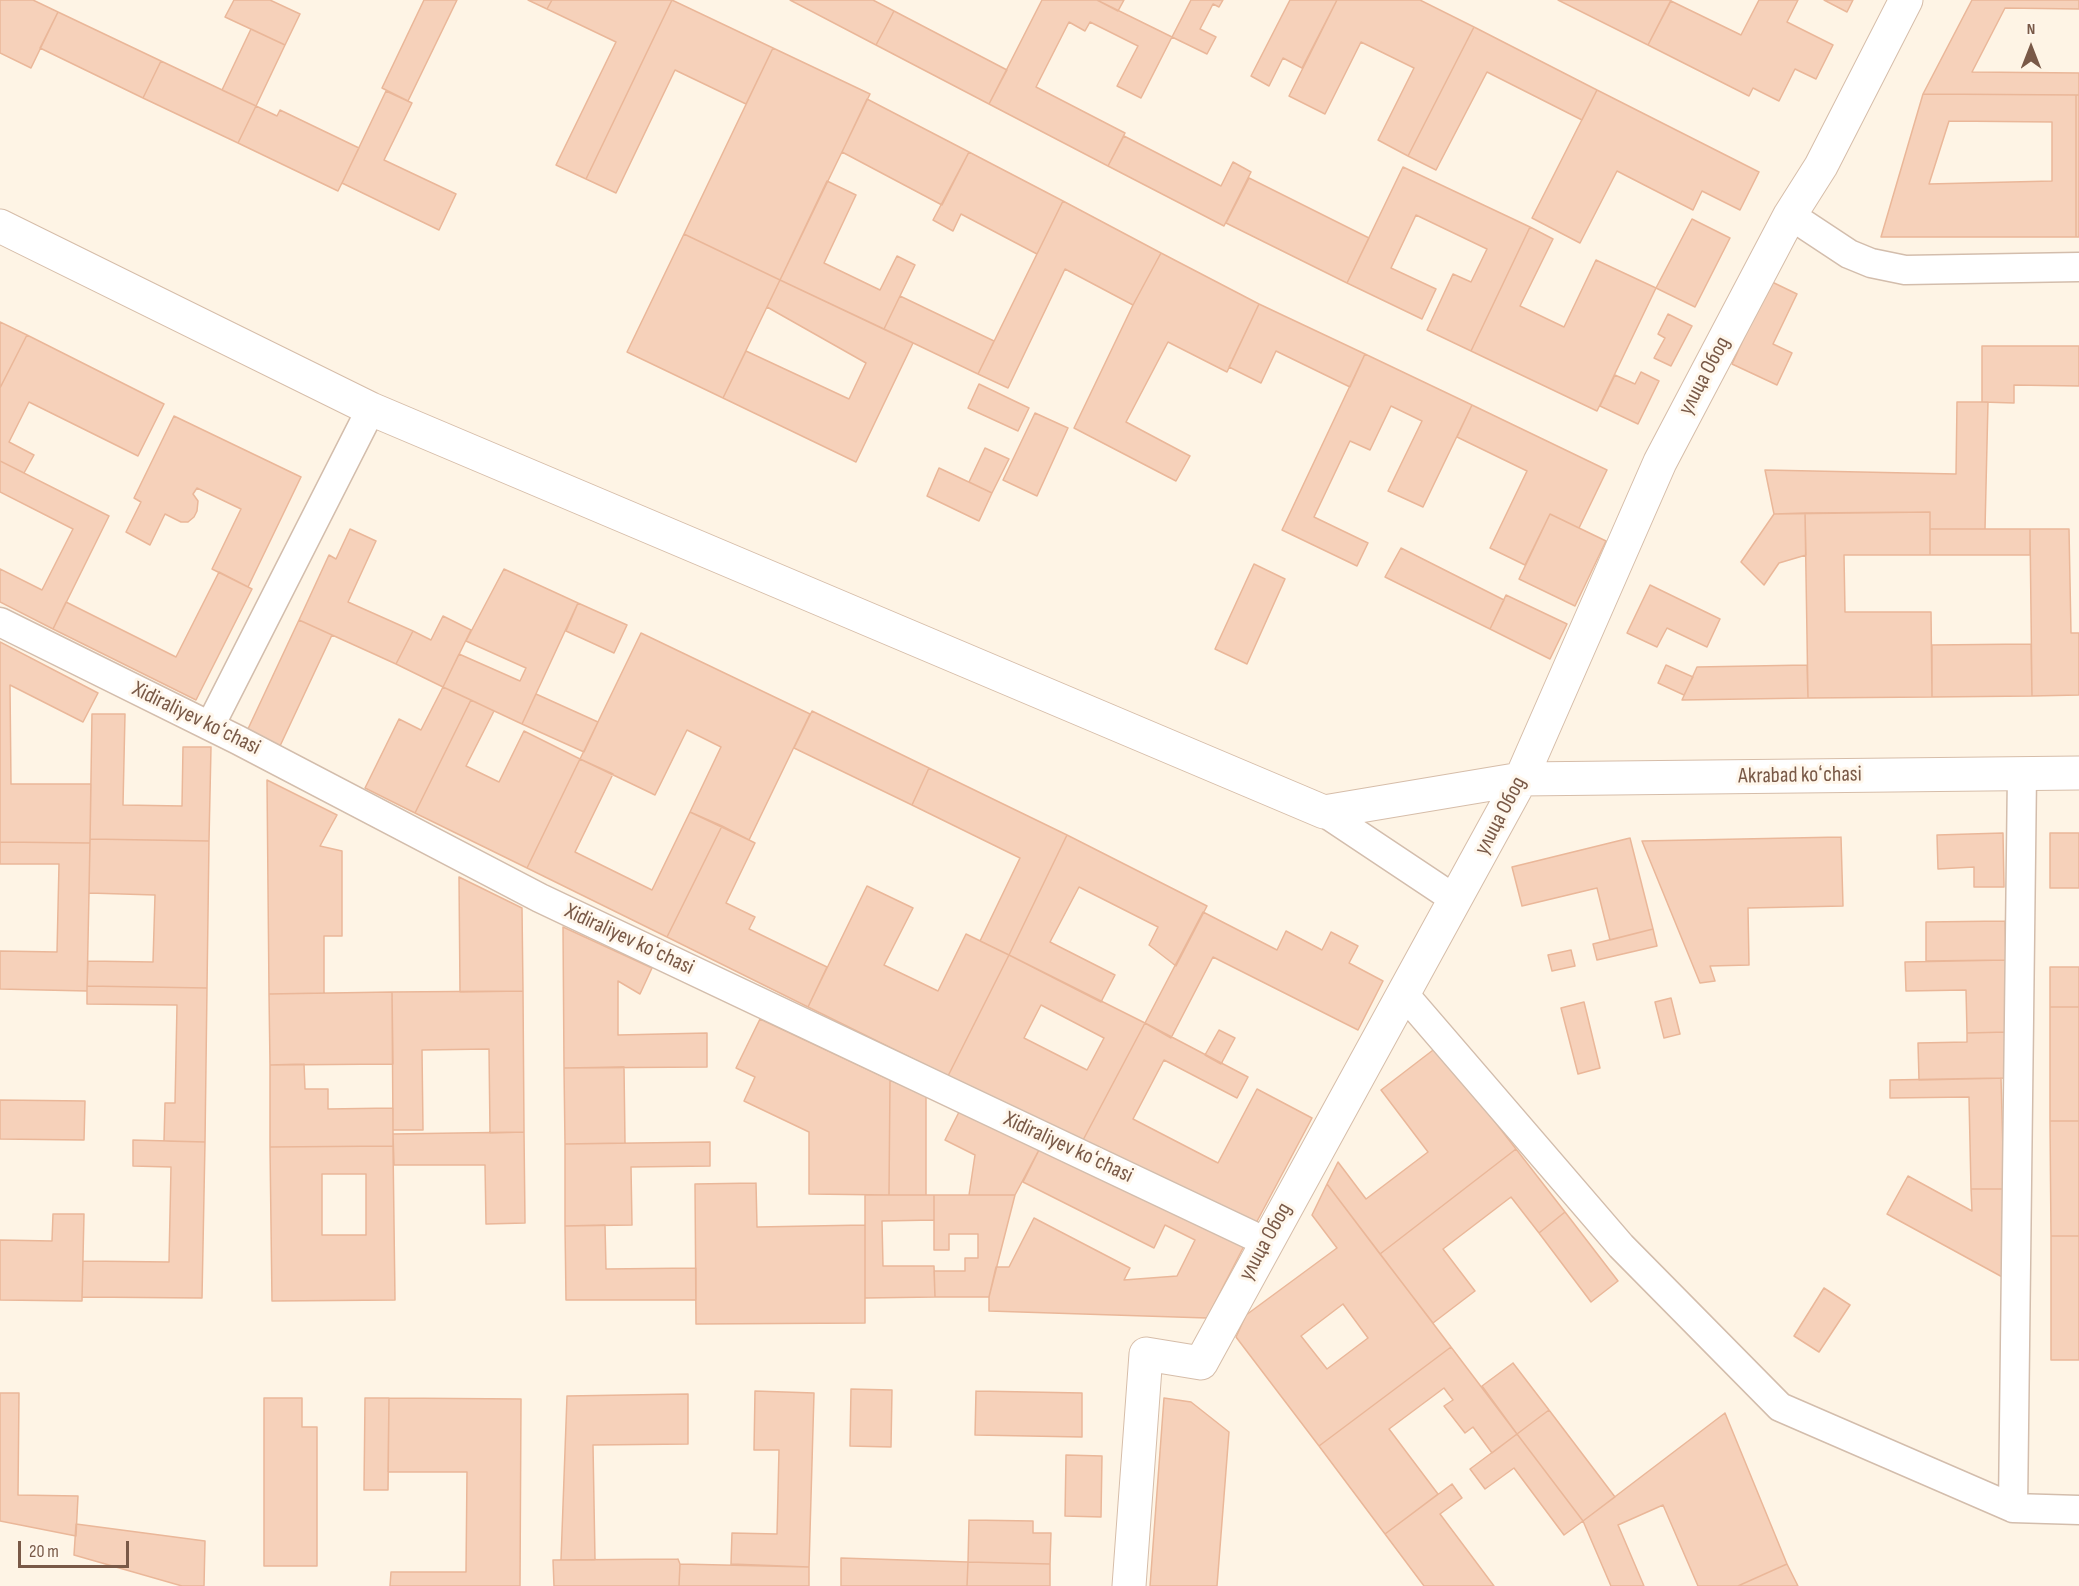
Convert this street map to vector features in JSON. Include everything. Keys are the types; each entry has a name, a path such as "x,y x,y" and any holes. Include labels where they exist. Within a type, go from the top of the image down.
{"street":[{"name":"улица Обод","path":"1129,1586 1146,1354 1201,1364 1521,779 1660,462 1790,215 1821,166 1906,0"},
{"path":"1790,215 1849,254 1871,263 1905,270 2079,267"},
{"path":"0,226 371,409 1324,812 1456,900"},
{"path":"210,726 371,409"},
{"name":"Xidiraliyev koʻchasi","path":"0,622 210,726 540,898 1266,1242"},
{"path":"2013,1508 2022,773"},
{"name":"Akrabad koʻchasi","path":"1324,812 1521,779 2079,773"},
{"path":"1404,994 1620,1246 1780,1407 2013,1508 2079,1510"}],"building":[{"path":"0,0 33,0 58,12 31,68 0,53"},
{"path":"234,0 270,0 300,14 285,45 225,17"},
{"path":"424,0 457,0 408,101 382,88"},
{"path":"528,0 552,0 547,9"},
{"path":"552,0 672,0 586,179 556,165 616,42 547,9"},
{"path":"672,0 773,48 746,104 675,70 616,193 586,179"},
{"path":"790,0 873,0 894,11 876,45"},
{"path":"1042,0 1097,0 1172,37 1141,98 1117,86 1138,46 1090,22 1085,31 1069,22 1036,87 1125,133 1108,166 989,104"},
{"path":"1097,0 1124,0 1118,11"},
{"path":"1191,0 1223,0 1219,7 1213,4 1200,29 1216,37 1207,54 1172,37"},
{"path":"1290,0 1337,0 1302,68 1283,58 1269,86 1251,76"},
{"path":"1337,0 1420,0 1474,27 1408,156 1378,140 1414,68 1361,42 1325,114 1289,96"},
{"path":"1558,0 1671,0 1648,45"},
{"path":"1759,0 1798,0 1787,22 1833,45 1816,79 1795,69 1779,101 1753,88 1749,96 1648,45 1671,1 1741,35"},
{"path":"1824,0 1853,0 1847,12"},
{"path":"1972,0 2079,0 2079,9 2005,8 1972,72 2079,73 2079,95 1923,94"},
{"path":"894,11 1007,70 989,104 876,45"},
{"path":"58,12 161,61 143,98 40,48"},
{"path":"1474,27 1597,90 1582,120 1487,72 1436,170 1408,156"},
{"path":"251,29 285,45 256,106 222,90"},
{"path":"773,48 870,94 780,280 684,234"},
{"path":"161,61 256,106 238,143 143,98"},
{"path":"1597,90 1759,172 1740,210 1702,191 1693,210 1617,171 1580,243 1532,218"},
{"path":"386,91 412,103 384,160 456,194 439,230 342,183"},
{"path":"1923,94 2076,95 2076,237 1881,237","holes":["1949,121 2052,122 2052,181 1929,184"]},
{"path":"2076,95 2079,95 2079,237 2076,237"},
{"path":"867,99 969,152 942,205 842,152"},
{"path":"256,106 277,116 280,110 359,148 338,191 238,143"},
{"path":"1124,136 1221,186 1233,162 1251,172 1224,226 1108,166"},
{"path":"969,152 1063,201 1037,254 961,214 953,231 933,220"},
{"path":"1403,167 1530,227 1471,351 1427,330 1453,274 1471,282 1487,249 1416,215 1391,268 1436,289 1422,319 1347,283"},
{"path":"1249,178 1369,238 1347,283 1226,223"},
{"path":"827,181 856,195 824,263 880,290 897,256 915,265 884,329 780,280"},
{"path":"1063,201 1161,253 1133,305 1065,269 1008,388 978,374"},
{"path":"1692,219 1730,238 1695,307 1656,288"},
{"path":"1530,227 1553,239 1520,306 1564,327 1596,260 1656,288 1597,411 1471,351"},
{"path":"684,234 780,280 723,398 627,352"},
{"path":"1161,253 1259,304 1227,372 1168,342 1126,422 1190,456 1176,481 1074,428 1133,305"},
{"path":"780,280 913,343 856,462 723,398 746,351 849,399 866,363 767,307"},
{"path":"1770,281 1797,294 1773,344 1792,353 1777,385 1732,364"},
{"path":"900,296 994,341 978,374 884,329"},
{"path":"1259,304 1365,354 1350,387 1276,351 1261,383 1229,367"},
{"path":"1668,314 1692,326 1671,366 1654,358 1665,338 1658,334"},
{"path":"0,322 27,335 0,388"},
{"path":"27,335 164,404 138,456 29,402 9,442 34,455 24,473 0,461 0,388"},
{"path":"1982,346 2079,346 2079,386 2014,385 2014,403 1982,402"},
{"path":"1365,354 1472,405 1423,507 1388,491 1422,421 1391,406 1370,450 1350,441 1314,517 1368,543 1357,566 1282,530"},
{"path":"1641,372 1659,381 1638,424 1600,406 1615,375 1635,384"},
{"path":"979,384 1029,408 1018,431 968,408"},
{"path":"1957,402 1988,402 1985,529 1930,529 1930,512 1774,514 1765,470 1956,474"},
{"path":"1472,405 1607,470 1579,528 1550,514 1525,565 1490,548 1527,471 1457,437"},
{"path":"1035,413 1068,428 1037,496 1003,480"},
{"path":"174,416 301,477 248,587 212,569 241,509 197,488 193,494 198,501 197,511 188,522 181,522 165,514 150,545 126,532 141,502 134,498"},
{"path":"985,448 1009,459 992,493 969,482"},
{"path":"0,461 109,516 53,629 0,602 0,569 42,590 73,529 0,492"},
{"path":"939,468 992,493 979,521 927,496"},
{"path":"1930,512 1930,555 1844,555 1845,612 1931,612 1932,697 1808,698 1805,513"},
{"path":"1805,513 1806,555 1779,563 1764,585 1741,562 1774,514"},
{"path":"1550,514 1606,541 1575,606 1519,579"},
{"path":"350,529 376,541 348,602 413,631 396,664 299,620 329,555 336,559"},
{"path":"1930,529 2030,529 2030,555 1930,555"},
{"path":"2030,529 2069,529 2071,633 2079,633 2079,695 2032,696"},
{"path":"1401,548 1504,600 1490,629 1385,577"},
{"path":"1254,564 1285,579 1247,664 1215,649"},
{"path":"504,569 578,603 522,724 443,687 459,654 520,681 526,668 466,641"},
{"path":"219,572 252,589 196,700 53,629 66,602 176,657"},
{"path":"1650,585 1720,619 1707,647 1667,628 1657,647 1627,633"},
{"path":"1506,595 1567,624 1550,659 1490,629"},
{"path":"578,603 627,625 614,653 566,631"},
{"path":"443,616 471,630 443,687 396,664 413,631 431,640"},
{"path":"299,620 332,635 280,746 247,731"},
{"path":"641,633 810,714 749,840 690,812 721,747 687,730 655,795 580,759"},
{"path":"0,642 98,693 83,722 10,685 11,784 91,784 90,843 0,842"},
{"path":"2031,644 2032,696 1932,697 1932,645"},
{"path":"1666,665 1693,677 1684,695 1658,683"},
{"path":"1807,665 1808,698 1682,700 1697,667"},
{"path":"443,687 471,700 415,813 365,788 399,719 421,730"},
{"path":"536,694 598,722 584,752 522,724"},
{"path":"471,700 494,711 466,766 499,782 524,731 580,759 527,868 415,813"},
{"path":"812,711 929,768 912,805 794,748"},
{"path":"92,714 125,714 123,805 182,806 183,747 211,747 209,841 90,839"},
{"path":"580,759 613,774 575,852 652,890 690,812 722,826 667,937 527,868"},
{"path":"929,768 1067,835 1009,955 980,941 1020,858 912,805"},
{"path":"267,780 337,815 320,846 342,851 342,936 324,936 324,993 269,994"},
{"path":"722,826 755,843 726,903 755,917 749,929 827,967 808,1007 667,937"},
{"path":"2003,833 2004,887 1974,887 1974,867 1938,869 1937,835"},
{"path":"2050,833 2079,833 2079,888 2050,888"},
{"path":"1067,835 1207,906 1176,966 1149,945 1158,927 1079,887 1050,942 1115,975 1101,1002 1009,955"},
{"path":"1841,837 1843,906 1748,908 1749,965 1710,966 1715,981 1700,983 1642,841"},
{"path":"1630,838 1653,929 1610,940 1597,888 1522,906 1512,867"},
{"path":"90,839 209,841 207,988 87,986 88,961 153,962 155,895 89,893"},
{"path":"0,842 90,843 87,991 0,989 0,951 57,952 59,864 0,864"},
{"path":"459,877 522,908 523,991 460,992"},
{"path":"867,886 913,908 884,965 938,991 966,934 1009,955 948,1076 808,1007"},
{"path":"1203,912 1277,950 1286,931 1322,950 1331,932 1358,946 1349,963 1383,981 1358,1030 1213,957 1171,1038 1145,1023"},
{"path":"2005,921 2006,960 1926,961 1926,922"},
{"path":"563,927 652,968 640,994 618,981 618,1035 707,1033 707,1067 564,1068"},
{"path":"1653,929 1657,946 1597,960 1593,944"},
{"path":"1571,950 1575,966 1552,971 1548,955"},
{"path":"1009,955 1145,1023 1082,1142 948,1076","holes":["1041,1005 1104,1038 1087,1070 1024,1038"]},
{"path":"2006,960 2007,1032 1967,1033 1966,990 1906,991 1905,962"},
{"path":"2050,967 2079,967 2079,1007 2050,1007"},
{"path":"87,986 207,988 205,1142 164,1141 165,1103 175,1103 177,1005 87,1004"},
{"path":"523,991 524,1132 490,1133 489,1049 422,1050 423,1130 393,1130 392,992"},
{"path":"392,992 393,1064 270,1065 269,994"},
{"path":"1671,998 1680,1034 1664,1038 1655,1002"},
{"path":"1584,1002 1600,1068 1578,1074 1561,1008"},
{"path":"2050,1007 2079,1007 2079,1121 2050,1121"},
{"path":"760,1019 890,1080 889,1195 809,1194 809,1132 744,1101 755,1077 736,1068"},
{"path":"1145,1023 1248,1077 1237,1098 1164,1060 1133,1119 1218,1163 1257,1089 1312,1118 1254,1227 1082,1142"},
{"path":"1219,1030 1235,1038 1221,1064 1205,1055"},
{"path":"2007,1032 2008,1078 1919,1080 1918,1043 1967,1042 1967,1033"},
{"path":"1437,1047 1516,1149 1380,1254 1327,1184 1338,1162 1366,1199 1428,1152 1381,1090"},
{"path":"304,1064 305,1089 328,1089 328,1109 393,1108 393,1146 270,1147 270,1065"},
{"path":"624,1067 625,1143 565,1144 564,1068"},
{"path":"2001,1078 2004,1189 1971,1189 1969,1097 1890,1098 1890,1080"},
{"path":"890,1080 926,1096 926,1195 889,1195"},
{"path":"0,1100 85,1101 84,1140 0,1139"},
{"path":"962,1106 1041,1146 1015,1195 969,1195 975,1155 945,1140"},
{"path":"2050,1121 2079,1121 2079,1236 2051,1236"},
{"path":"524,1132 525,1223 486,1224 485,1165 394,1165 393,1134"},
{"path":"133,1140 205,1142 202,1298 82,1297 83,1261 169,1262 171,1167 133,1166"},
{"path":"710,1142 710,1166 631,1167 632,1225 565,1226 565,1144"},
{"path":"393,1146 395,1300 272,1301 270,1147","holes":["322,1174 366,1174 366,1235 322,1235"]},
{"path":"1041,1146 1244,1246 1207,1318 989,1311 989,1297 996,1267 1009,1267 1034,1218 1130,1268 1124,1280 1177,1276 1195,1240 1165,1225 1154,1248 1023,1182"},
{"path":"1516,1149 1565,1212 1539,1233 1511,1197 1443,1249 1475,1291 1433,1323 1380,1254"},
{"path":"1908,1176 1972,1211 1971,1189 2004,1189 2006,1279 1887,1214"},
{"path":"756,1183 757,1227 865,1225 865,1323 696,1324 695,1184"},
{"path":"1327,1184 1451,1347 1319,1446 1236,1337 1246,1315 1337,1248 1312,1215","holes":["1343,1304 1368,1338 1327,1369 1301,1336"]},
{"path":"865,1195 934,1195 934,1220 882,1221 883,1266 934,1266 935,1297 865,1298"},
{"path":"934,1195 1015,1195 989,1297 935,1297 934,1271 965,1271 965,1258 978,1258 978,1234 949,1234 949,1250 934,1250"},
{"path":"1565,1212 1618,1281 1591,1302 1539,1233"},
{"path":"53,1214 84,1214 82,1301 0,1300 0,1240 52,1241"},
{"path":"605,1225 606,1269 696,1268 696,1300 566,1300 565,1226"},
{"path":"2051,1236 2079,1236 2079,1360 2051,1360"},
{"path":"1824,1288 1850,1305 1819,1352 1794,1336"},
{"path":"1451,1347 1517,1434 1492,1453 1473,1427 1465,1433 1444,1406 1453,1400 1444,1388 1389,1429 1438,1494 1385,1534 1319,1446"},
{"path":"1513,1363 1549,1410 1517,1434 1482,1386"},
{"path":"851,1389 892,1390 891,1447 850,1446"},
{"path":"755,1391 814,1393 809,1567 731,1564 732,1533 777,1534 779,1450 754,1450"},
{"path":"976,1391 1082,1393 1082,1437 975,1435"},
{"path":"0,1393 19,1393 18,1495 78,1496 76,1536 0,1521"},
{"path":"688,1394 688,1444 593,1445 595,1560 561,1560 567,1396"},
{"path":"264,1398 302,1398 302,1427 317,1427 317,1566 264,1566"},
{"path":"365,1398 389,1398 388,1490 364,1490"},
{"path":"389,1398 521,1399 520,1586 390,1586 391,1572 466,1572 467,1472 388,1472"},
{"path":"1164,1398 1191,1402 1229,1432 1217,1586 1150,1586"},
{"path":"1549,1410 1615,1497 1583,1521 1517,1434"},
{"path":"1725,1413 1787,1564 1738,1586 1698,1586 1663,1505 1618,1525 1644,1586 1611,1586 1583,1521"},
{"path":"1517,1434 1583,1521 1564,1535 1514,1468 1485,1489 1470,1469"},
{"path":"1066,1455 1102,1456 1101,1517 1065,1516"},
{"path":"1452,1484 1462,1498 1440,1514 1494,1586 1424,1586 1385,1534"},
{"path":"969,1520 1033,1521 1033,1533 1051,1533 1050,1564 968,1562"},
{"path":"76,1524 205,1541 204,1586 182,1586 74,1555"},
{"path":"841,1558 968,1562 967,1586 841,1586"},
{"path":"678,1559 680,1564 679,1586 554,1586 553,1560"},
{"path":"968,1562 1050,1564 1050,1586 967,1586"},
{"path":"680,1564 809,1567 809,1586 679,1586"},
{"path":"1787,1564 1798,1586 1738,1586"}]}
